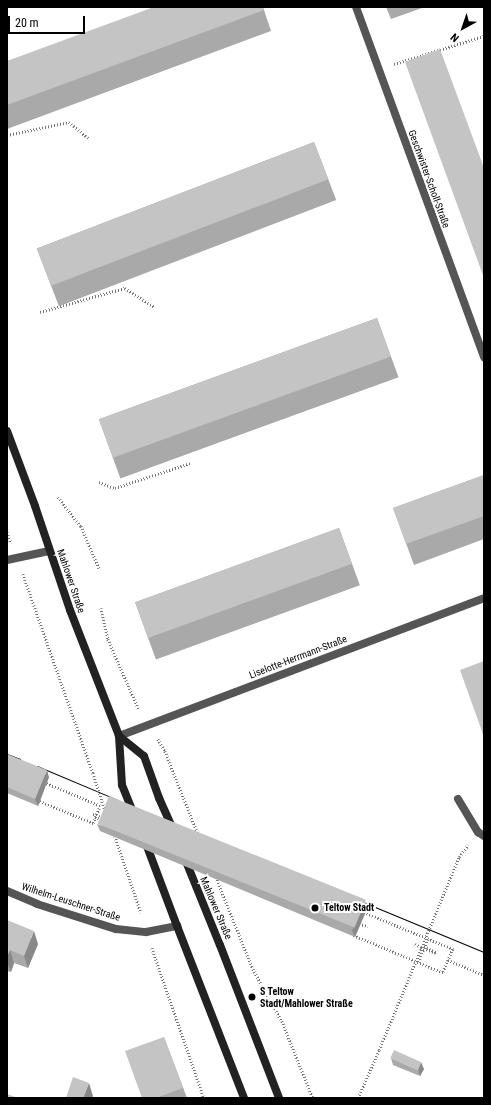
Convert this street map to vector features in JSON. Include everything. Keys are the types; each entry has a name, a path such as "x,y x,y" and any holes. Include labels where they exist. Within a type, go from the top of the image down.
{"main road":[{"name":"Mahlower Straße","path":"7,431 35,506 49,551 119,736 122,785 137,821"},
{"path":"119,736 144,756 159,798 175,835"},
{"path":"143,835 244,1098"},
{"name":"Mahlower Straße","path":"181,850 220,945 279,1098"}],"street":[{"name":"Geschwister-Scholl-Straße","path":"356,7 484,357"},
{"path":"7,560 49,551"},
{"name":"Liselotte-Herrmann-Straße","path":"119,736 484,598"},
{"path":"458,799 478,832 484,836"},
{"name":"Wilhelm-Leuschner-Straße","path":"7,891 37,904 116,929 146,932 177,926"}],"path":[{"path":"378,69 484,36"},
{"path":"7,135 69,122 89,139"},
{"path":"40,312 125,288 154,307"},
{"path":"99,482 115,488 190,462"},
{"path":"58,497 81,526 99,568"},
{"path":"7,532 110,822"},
{"path":"101,608 111,646 139,709 165,751 200,840"},
{"path":"36,799 93,823 100,806 43,782"},
{"path":"93,814 110,822"},
{"path":"95,817 110,822"},
{"path":"114,835 142,913 146,932 204,1098"},
{"path":"358,1098 423,947 458,857"},
{"path":"215,874 253,969 282,1021 313,1098"},
{"path":"361,911 453,949 443,973 352,935 356,924 361,911"},
{"path":"349,921 368,926"},
{"path":"418,962 423,947 428,939"},
{"path":"414,944 437,953"},
{"path":"448,960 484,975"}],"building":[{"path":"154,7 263,7 264,10 7,105 7,61"},
{"path":"440,49 484,168 484,278 405,62"},
{"path":"314,142 328,179 51,286 37,248"},
{"path":"377,318 391,357 113,458 99,419"},
{"path":"484,475 484,516 406,544 393,508"},
{"path":"339,528 352,564 148,638 135,602"},
{"path":"484,661 484,737 460,670"},
{"path":"7,754 47,770 35,799 7,787"},
{"path":"109,796 366,900 355,928 98,824"},
{"path":"7,920 34,931 24,956 10,950 7,957"},
{"path":"164,1037 183,1088 156,1098 142,1098 125,1051"},
{"path":"394,1050 421,1062 418,1070 390,1058"},
{"path":"73,1077 89,1083 83,1098 66,1098"},
{"path":"7,1094 18,1098 7,1098"}],"tram line":[{"path":"7,754 20,759"},
{"path":"37,766 118,800"},
{"path":"334,890 484,952"}],"place":[{"name":"Teltow Stadt","path":"315,908"},
{"name":"S Teltow Stadt/Mahlower Straße","path":"252,997"}]}
